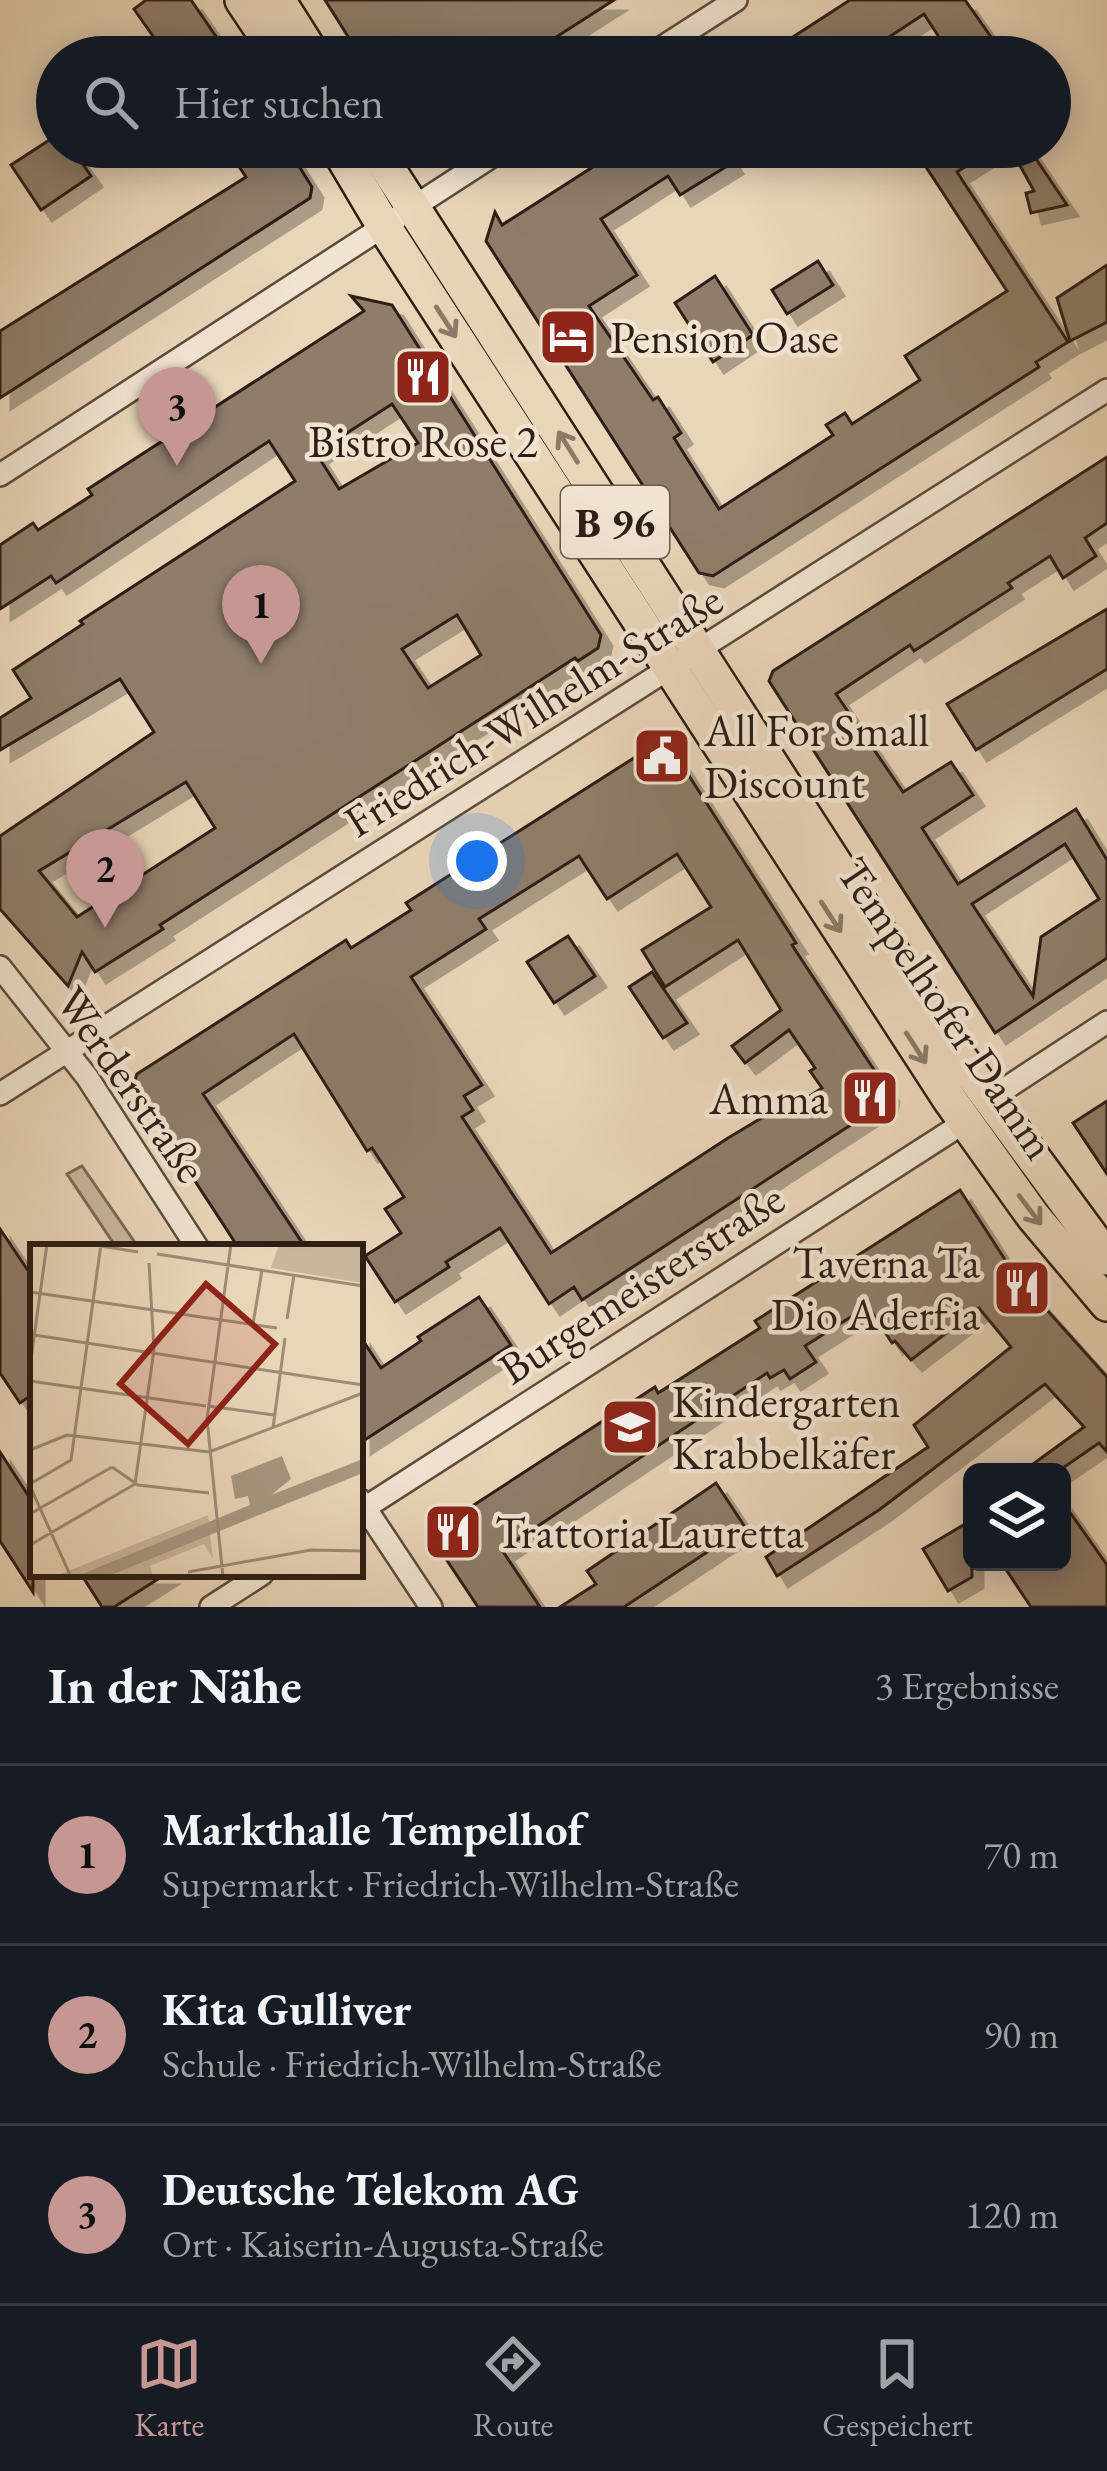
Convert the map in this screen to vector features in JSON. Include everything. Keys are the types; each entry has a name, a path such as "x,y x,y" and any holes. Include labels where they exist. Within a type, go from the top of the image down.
{"main road":[{"path":"242,0 266,36"},
{"path":"278,0 301,36"},
{"name":"Tempelhofer Damm","path":"355,168 398,218 685,661 976,1111 1033,1216 1107,1304"},
{"name":"Tempelhofer Damm","path":"381,168 398,218"},
{"name":"Tempelhofer Damm","path":"976,1111 1107,1258"}],"street":[{"path":"680,36 736,0"},
{"path":"0,475 474,168"},
{"name":"Friedrich-Wilhelm-Straße","path":"0,1094 1107,390"},
{"name":"Werderstraße","path":"0,968 87,1077 195,1244"},
{"name":"Burgemeisterstraße","path":"363,1505 1107,1022"},
{"path":"363,1507 431,1607"},
{"path":"211,1607 257,1577"}],"shaded area":[{"path":"82,1166 136,1244 114,1244 67,1174"}],"building":[{"path":"146,0 191,0 216,36 153,36 134,9"},
{"path":"325,0 614,0 558,36 348,36"},
{"path":"850,0 965,0 990,36 938,36 924,14 891,36 794,36"},
{"path":"36,149 36,168 85,168 91,176 41,210 11,165"},
{"path":"240,168 300,168 312,187 310,198 0,398 0,331 246,177"},
{"path":"591,168 724,168 680,195 668,176 601,219 637,275 589,306 653,400 658,397 681,433 674,438 719,509 833,435 826,425 845,413 852,424 920,380 905,356 1007,291 927,168 963,168 957,172 1068,342 1036,362 1039,367 713,576 699,573 486,241 495,212 502,225"},
{"path":"1021,168 1042,168 1067,205 1031,213 1026,193 1034,191"},
{"path":"818,261 833,285 787,314 772,290"},
{"path":"1107,265 1107,322 1070,341 1057,298"},
{"path":"715,276 753,335 713,362 675,303"},
{"path":"351,296 392,305 601,635 598,648 578,661 575,658 160,925 163,929 95,972 82,952 68,986 0,909 0,836 154,732 120,679 0,750 0,718 31,698 13,670 295,481 269,441 56,583 51,576 0,609 0,545 33,523 38,530 92,495 88,489 364,311","holes":["392,404 418,443 339,489 316,453","457,615 481,655 428,688 402,649","186,782 215,828 77,917 39,871"]},
{"path":"1107,457 1107,523 1085,538 1096,556 1063,578 1050,556 1008,583 1012,588 914,651 910,645 836,694 903,792 951,762 973,795 922,828 958,884 1076,809 1107,860 1107,958 995,1033 769,681 773,671","holes":["1065,844 1099,899 1041,937 1033,996 972,904"]},
{"path":"1107,609 1107,669 976,750 947,704"},
{"path":"659,742 670,746 888,1091 886,1102 582,1300 574,1287 549,1304 500,1228 395,1302 365,1256 401,1233 385,1209 404,1197 372,1148 367,1151 294,1034 203,1094 303,1244 236,1244 133,1086 137,1074 346,940 351,948 411,910 406,903","holes":["677,854 711,907 642,950 665,987 738,940 781,1010 732,1046 745,1063 789,1030 815,1068 810,1071 822,1088 784,1113 780,1107 728,1138 551,1253 462,1117 473,1110 464,1096 482,1085 411,977 486,929 479,919 579,856 607,899"]},
{"path":"568,936 595,976 554,1003 527,962"},
{"path":"652,972 687,1023 663,1038 629,987"},
{"path":"1107,1101 1107,1174 1073,1123"},
{"path":"960,1190 1013,1272 1107,1377 1107,1452 1099,1443 1070,1463 1034,1463 1084,1427 1045,1384 879,1510 777,1576 766,1557 928,1447 914,1425 1011,1347 979,1308 911,1360 892,1343 868,1306 805,1346 816,1362 790,1379 784,1370 770,1378 767,1373 502,1550 540,1607 478,1607 434,1541 437,1523 457,1510 460,1514 655,1387 658,1393 760,1328 755,1321"},
{"path":"0,1229 30,1274 30,1396 20,1403 0,1373"},
{"path":"479,1297 511,1345 363,1441 363,1341 381,1368 421,1341 418,1337"},
{"path":"0,1452 30,1498 33,1592 0,1541"},
{"path":"716,1483 745,1527 624,1607 560,1607 596,1584 587,1571"},
{"path":"1071,1514 1107,1565 1107,1607 1031,1607 1007,1571 1071,1571"},
{"path":"963,1525 963,1571 972,1571 972,1577 948,1591 923,1549"},
{"path":"83,1577 161,1577 114,1607 102,1607"}],"place":[{"name":"Pension Oase","path":"568,337"},
{"name":"Bistro Rose 2","path":"423,377"},
{"name":"Deutsche Telekom AG","path":"177,466"},
{"name":"Markthalle Tempelhof","path":"261,664"},
{"name":"All For Small Discount","path":"662,756"},
{"name":"Kita Gulliver","path":"105,928"},
{"name":"Amma","path":"870,1098"},
{"name":"Taverna Ta Dio Aderfia","path":"1022,1288"},
{"name":"Kindergarten Krabbelkäfer","path":"630,1427"},
{"name":"Trattoria Lauretta","path":"453,1532"}]}
